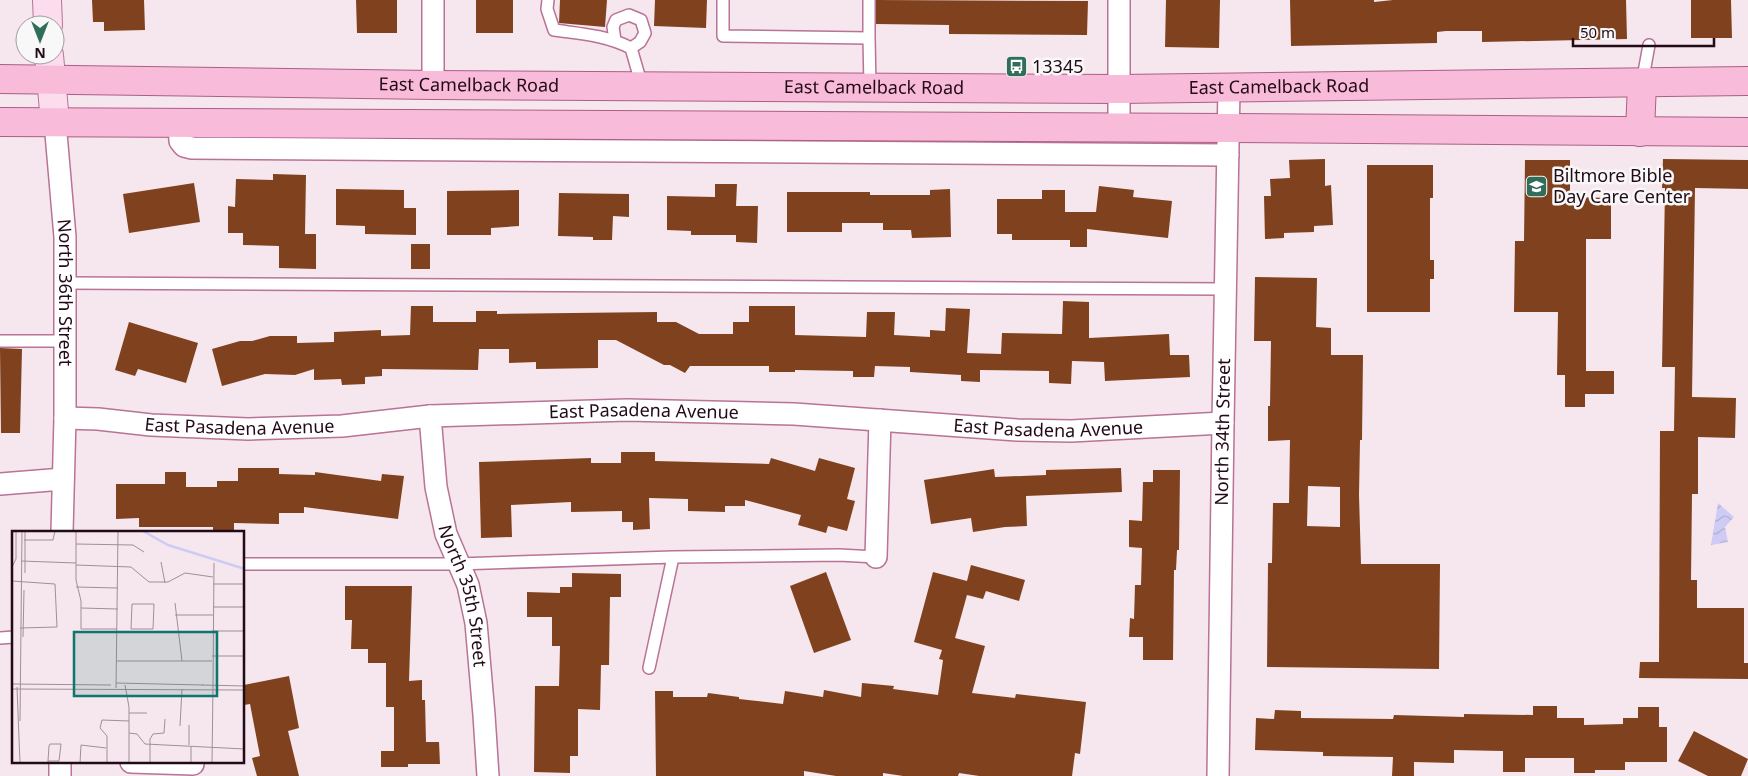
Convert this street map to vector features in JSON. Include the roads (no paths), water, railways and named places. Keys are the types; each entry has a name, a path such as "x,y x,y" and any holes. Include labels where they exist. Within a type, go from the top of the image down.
{"main road":[{"path":"48,0 48,15"},
{"name":"East Camelback Road","path":"0,79 51,67 433,85 1119,89 1748,81"},
{"name":"North 36th Street","path":"51,67 56,122"},
{"path":"1640,132 1642,83"},
{"path":"642,86 642,138"},
{"path":"0,122 179,123 642,138 1119,128 1748,132"}],"street":[{"path":"433,85 434,0"},
{"path":"1119,0 1119,128"},
{"name":"North 34th Street","path":"1218,776 1222,423 1229,88"},
{"name":"North 36th Street","path":"56,122 65,237 65,418 62,531"},
{"path":"642,138 1228,155"},
{"name":"East Pasadena Avenue","path":"65,418 98,419 152,425 248,429 342,426 430,416 627,410 794,414 964,427 1070,431 1222,423"},
{"name":"North 35th Street","path":"430,416 436,487 446,534 468,585 476,623 488,776"},
{"path":"876,557 880,420"},
{"path":"0,484 63,479"}],"lane":[{"path":"548,0 547,9 554,30 602,36 631,48 642,86"},
{"path":"723,0 723,36 869,38"},
{"path":"869,0 870,87"},
{"path":"615,40 613,27 616,20 629,15 641,20 645,33 640,42 631,48"},
{"path":"1642,83 1650,45"},
{"path":"65,283 1225,289"},
{"path":"0,341 65,341"},
{"path":"245,564 458,564 673,557 839,555 876,557"},
{"path":"649,668 673,557"}],"water":[{"path":"1718,503 1734,517 1725,527 1728,542 1711,545"}],"place":[{"name":"13345","path":"1016,67"},
{"name":"Biltmore Bible Day Care Center","path":"1537,186"}]}
